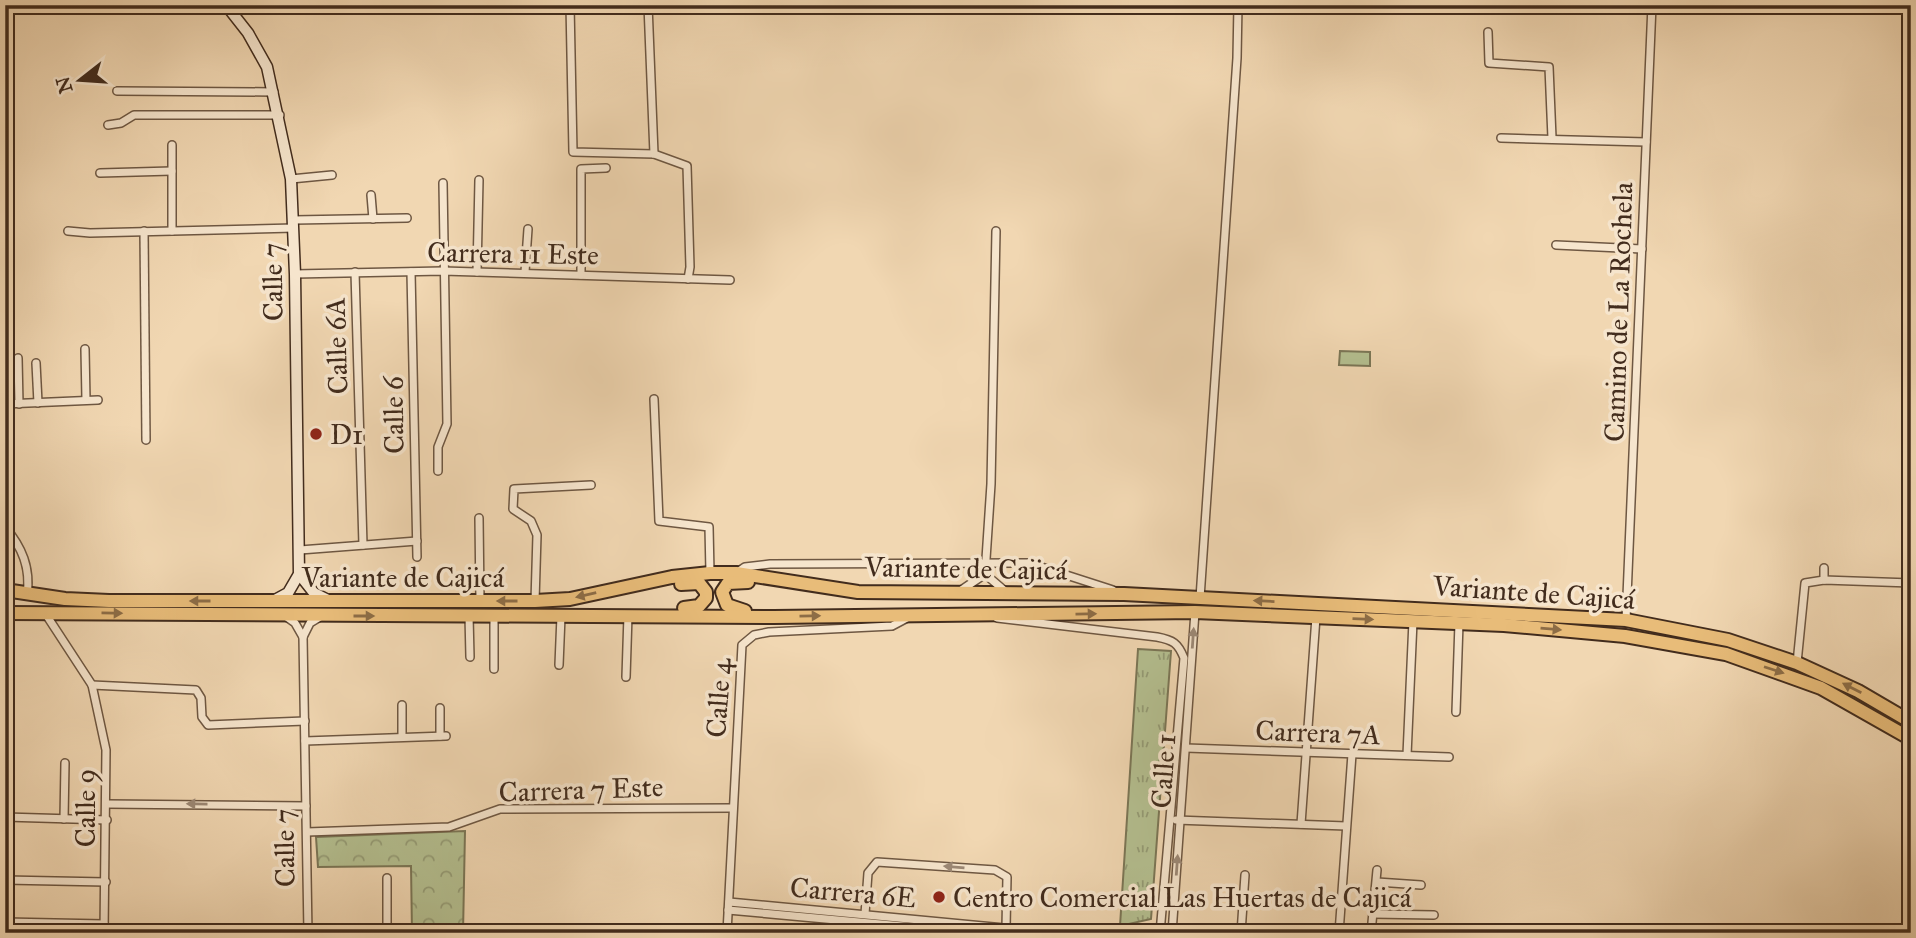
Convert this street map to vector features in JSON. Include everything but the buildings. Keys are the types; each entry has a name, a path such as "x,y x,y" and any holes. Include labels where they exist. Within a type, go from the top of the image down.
{"highway":[{"name":"Variante de Cajicá","path":"5,590 27,595 109,601 535,601 570,599 710,572 736,573 858,592 1124,594 1626,620 1728,640 1797,663 1858,691 1911,722"},
{"path":"774,617 732,607 723,600 722,592 733,581 777,580"},
{"path":"637,584 654,589 694,582 706,592 706,598 699,606 657,607 644,615"},
{"name":"Variante de Cajicá","path":"5,613 774,617 1195,612 1459,623 1625,636 1726,654 1821,688 1911,739"}],"street":[{"name":"Calle 7","path":"226,5 259,50 275,92 291,178 299,574"},
{"path":"570,5 573,152 654,154 687,166 690,267 688,279"},
{"path":"648,5 654,154"},
{"path":"1200,598 1237,58 1238,5"},
{"name":"Camino de La Rochela","path":"1626,620 1652,5"},
{"path":"1488,32 1489,63 1549,67 1552,138"},
{"path":"117,92 275,92"},
{"path":"108,125 121,123 134,115 280,115"},
{"path":"1501,138 1646,142"},
{"path":"172,145 172,231"},
{"path":"581,275 581,169 606,168"},
{"path":"100,173 172,171"},
{"path":"291,178 332,175"},
{"path":"477,272 479,180"},
{"path":"438,471 438,447 447,424 443,183"},
{"path":"372,195 373,219"},
{"path":"68,231 172,231 407,218"},
{"path":"525,272 528,229"},
{"path":"957,594 985,574 992,484 996,230"},
{"path":"144,231 146,440"},
{"path":"1556,244 1642,249"},
{"name":"Calle 6A","path":"355,272 363,545"},
{"name":"Calle 6","path":"411,272 417,557"},
{"name":"Carrera 11 Este","path":"295,274 525,272 730,280"},
{"path":"85,349 86,400"},
{"path":"18,358 19,404"},
{"path":"36,363 38,402"},
{"path":"654,399 659,521 709,527 710,572"},
{"path":"5,404 98,400"},
{"path":"535,601 537,535 531,522 513,509 514,489 591,485"},
{"path":"479,518 480,601"},
{"path":"5,527 19,544 25,560 27,595"},
{"path":"300,550 417,541"},
{"path":"736,573 745,567 770,564 1029,563 1124,594"},
{"path":"1824,568 1824,580"},
{"path":"268,602 288,593 299,574 314,593 340,601"},
{"path":"985,574 1010,595"},
{"path":"1797,663 1803,588 1810,580 1911,583"},
{"path":"43,612 92,685 196,690 199,693 203,722 208,725 305,721"},
{"name":"Calle 1","path":"1172,933 1195,612"},
{"path":"281,615 295,623 303,637"},
{"path":"303,637 310,623 324,615"},
{"path":"559,665 561,615"},
{"path":"626,677 628,615"},
{"name":"Calle 4","path":"727,933 742,645 754,635 769,632 892,626 915,615"},
{"name":"Calle 1","path":"986,615 1008,621 1169,639 1180,646 1184,658 1160,933"},
{"path":"469,616 470,657"},
{"path":"494,616 495,669"},
{"path":"1301,824 1316,617"},
{"path":"1407,755 1413,621"},
{"path":"1456,712 1459,623"},
{"name":"Calle 7","path":"303,637 309,933"},
{"name":"Calle 9","path":"92,685 106,750 104,933"},
{"path":"402,705 402,737"},
{"path":"305,741 443,736 440,708"},
{"name":"Carrera 7A","path":"1186,748 1449,757"},
{"path":"1339,933 1352,754"},
{"path":"64,819 65,763"},
{"path":"107,804 306,806"},
{"name":"Carrera 7 Este","path":"307,832 380,827 449,827 500,809 733,808"},
{"path":"5,817 107,820"},
{"path":"1168,819 1346,826"},
{"path":"865,915 868,873 877,862 995,870 1006,877 1006,928"},
{"path":"1371,933 1377,870"},
{"path":"1241,933 1245,875"},
{"path":"387,878 387,933"},
{"path":"5,880 106,882"},
{"path":"1377,882 1421,885"},
{"name":"Carrera 6E","path":"728,906 865,915 933,927 1006,928 1057,933"},
{"name":"Carrera 6E","path":"728,906 978,933"},
{"path":"1373,914 1434,915"},
{"path":"5,922 104,924"}],"green space":[{"path":"1340,351 1370,352 1370,366 1339,365"},
{"path":"1138,649 1171,651 1151,919 1120,926"},
{"path":"465,831 463,933 412,933 411,866 318,867 316,837"}],"place":[{"name":"D1","path":"316,434"},
{"name":"Centro Comercial Las Huertas de Cajicá","path":"939,897"}]}
